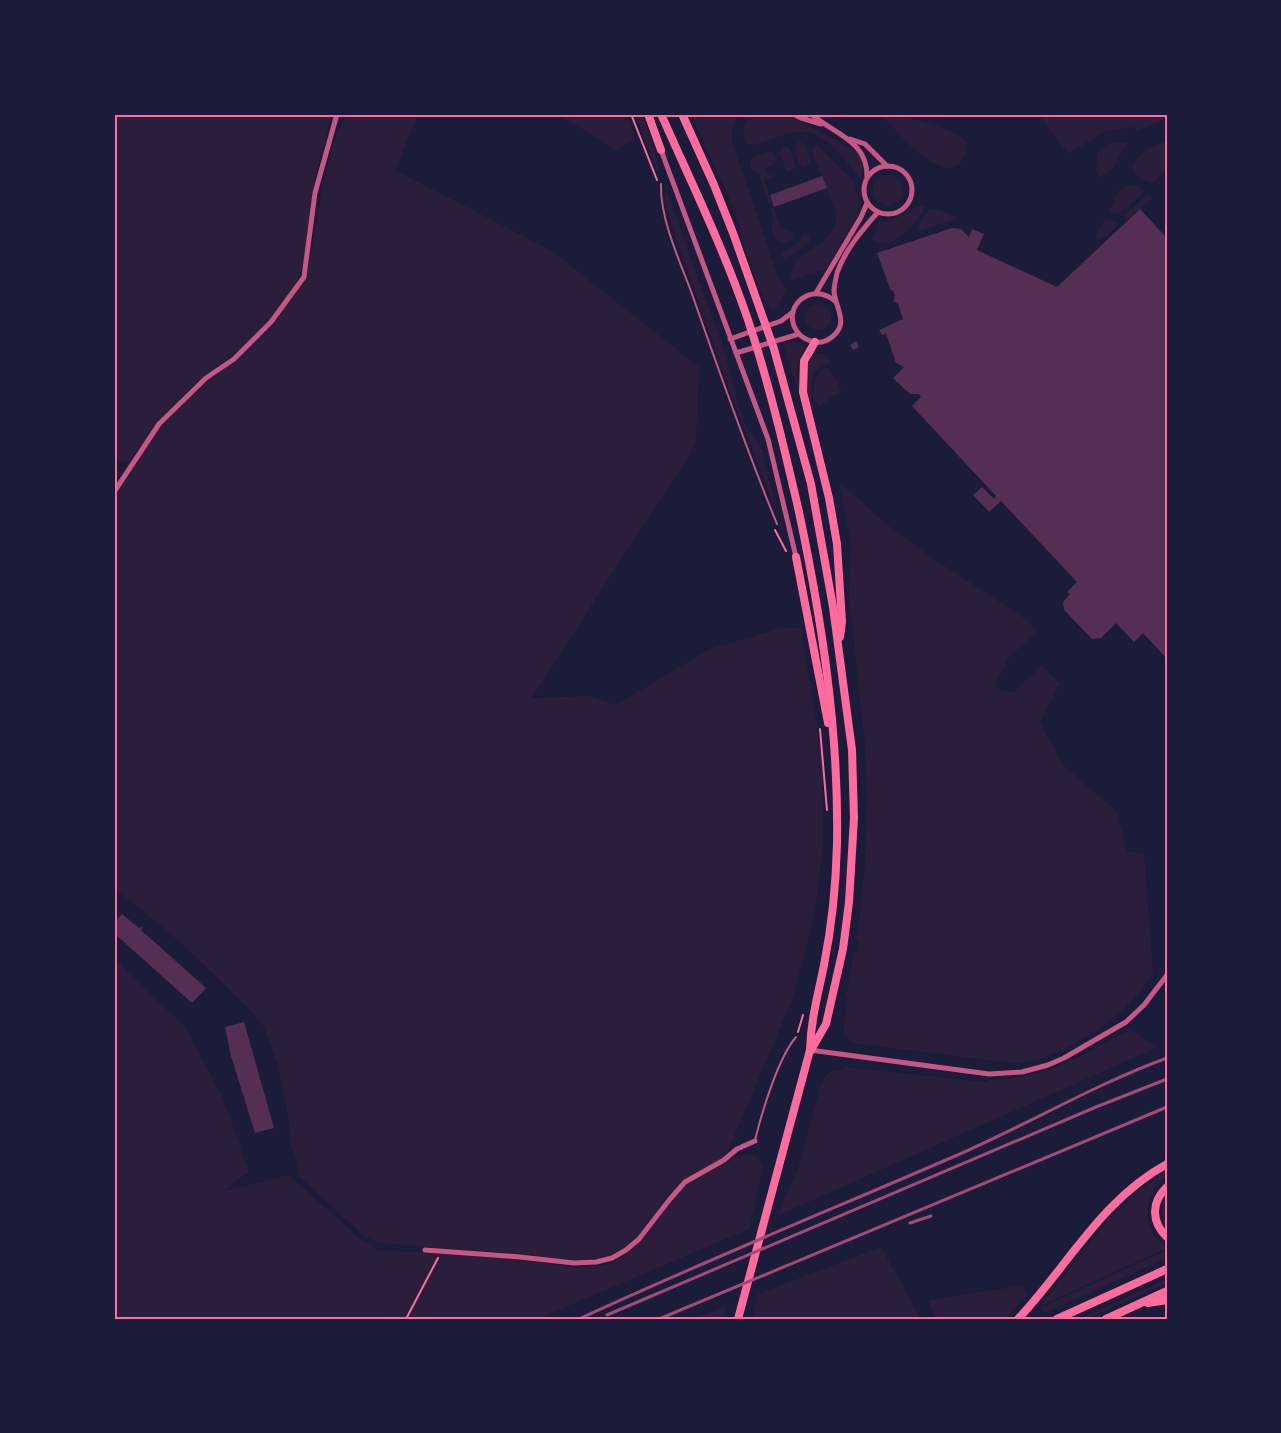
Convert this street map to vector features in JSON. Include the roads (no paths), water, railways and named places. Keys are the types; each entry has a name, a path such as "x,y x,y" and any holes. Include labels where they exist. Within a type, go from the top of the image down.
{"main road":[{"path":"648,114 661,150"},
{"path":"661,114 712,226 747,318 778,420 816,593 831,699 835,753 837,845 832,911 811,1024 810,1050 739,1317"},
{"path":"683,115 714,185 774,349 811,484 826,561 838,646 852,750 854,818 849,902 843,949 826,1024 810,1050"},
{"path":"815,342 804,361 803,392 829,498 837,544 842,622 838,646"},
{"path":"796,557 835,753"},
{"path":"1018,1319 1120,1198 1167,1164"},
{"path":"1167,1186 1159,1195 1154,1211 1157,1224 1167,1237"},
{"path":"1057,1319 1167,1269"},
{"path":"1106,1319 1167,1291"},
{"path":"1138,1304 1167,1300"}],"street":[{"path":"114,492 159,424 206,378 234,359 272,322 304,277 315,193 337,114"},
{"path":"793,114 823,124"},
{"path":"811,114 823,124 848,138 865,144 887,166"},
{"path":"848,138 864,156 868,165 864,192 867,203 878,212 892,214 904,208 911,196 911,183 907,176 895,167 887,166 879,167 867,177"},
{"path":"661,150 768,439 796,557"},
{"path":"816,293 867,203"},
{"path":"793,312 795,327 803,338 815,342 827,340 838,331 842,317 834,290 837,273 854,243 878,212"},
{"path":"730,339 781,321 793,312 800,300 810,294 824,294 836,302"},
{"path":"736,353 799,334"},
{"path":"810,1050 988,1074 1022,1072 1057,1061 1116,1029 1139,1011 1167,975"},
{"path":"425,1250 574,1263 604,1260 619,1254 639,1239 685,1182 724,1160 737,1149 755,1141"}],"lane":[{"path":"661,184 661,202 681,261 723,382 777,524"},
{"path":"755,1141 774,1083 788,1049 796,1038"}],"railway":[{"path":"579,1319 953,1157 1112,1080 1167,1058"},
{"path":"607,1315 1167,1079"},
{"path":"659,1319 1167,1107"},
{"path":"910,1223 931,1216"}]}
